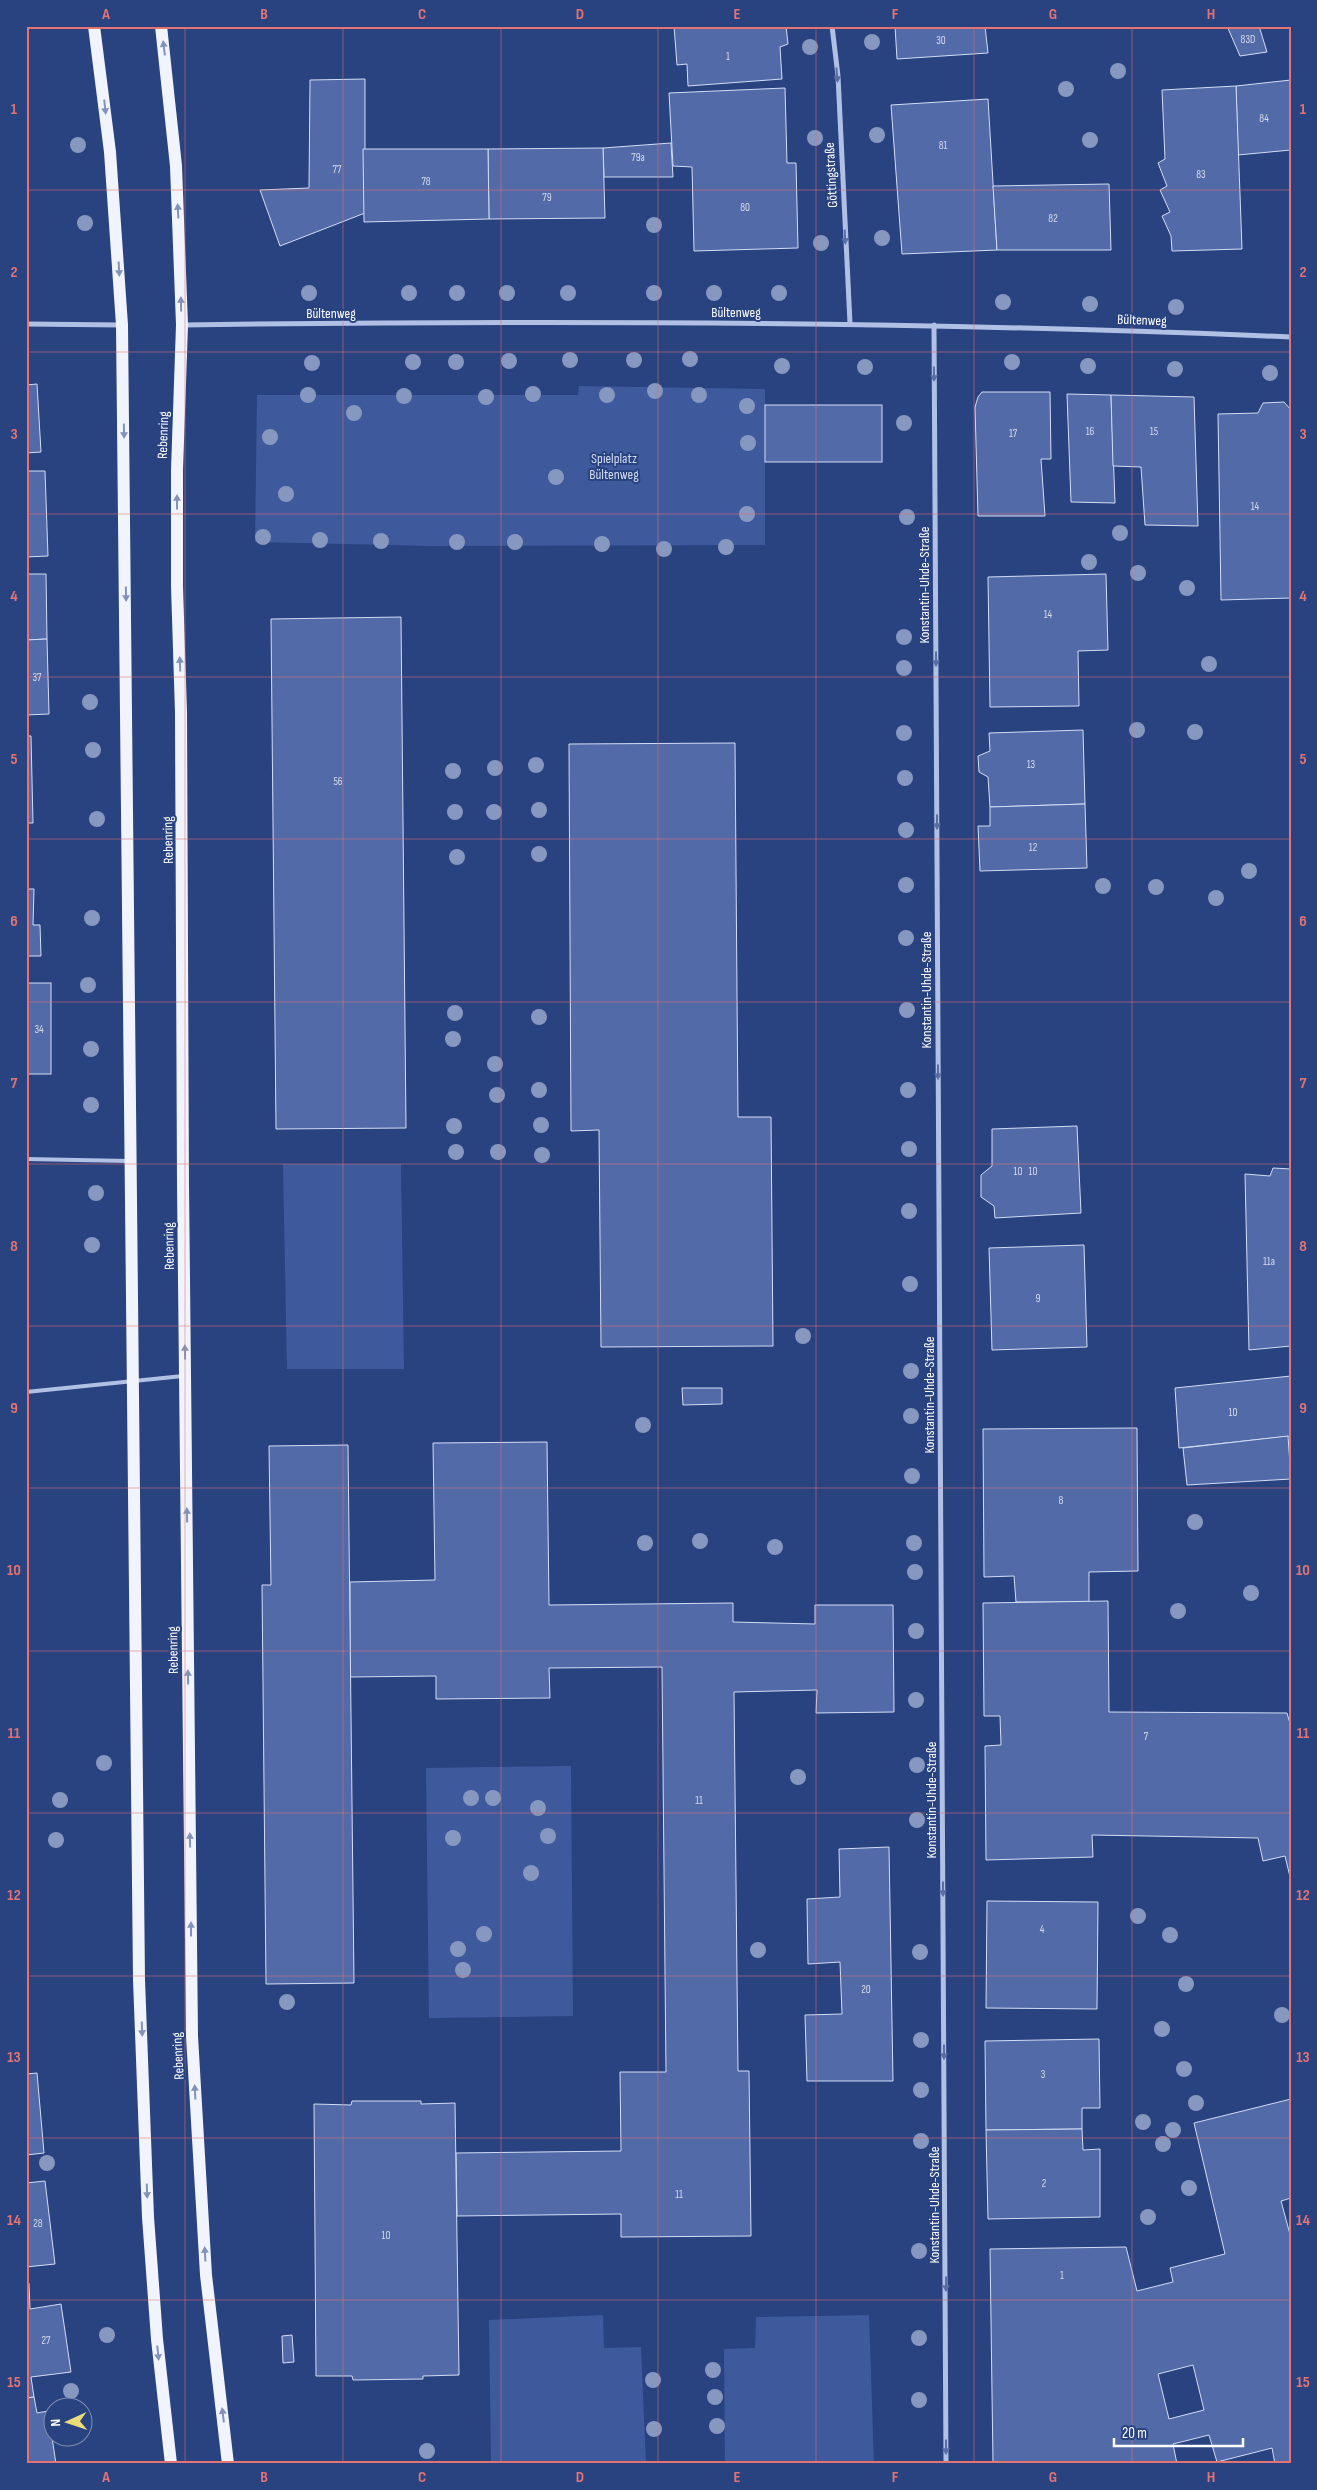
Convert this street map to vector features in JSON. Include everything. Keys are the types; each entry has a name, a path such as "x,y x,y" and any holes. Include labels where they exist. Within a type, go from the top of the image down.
{"main road":[{"path":"94,26 110,152 122,325 140,1980 148,2217 157,2339 171,2464"},
{"name":"Rebenring","path":"161,26 176,166 182,325 177,470 177,586 182,732 185,1376 192,2036 206,2275 228,2464"}],"street":[{"name":"Göttingstraße","path":"832,26 838,76 850,323"},
{"name":"Bültenweg","path":"182,325 541,322 850,323 1291,337"},
{"path":"26,324 122,325"},
{"name":"Konstantin-Uhde-Straße","path":"934,326 946,2464"}],"lane":[{"path":"26,1159 132,1161"},
{"path":"26,1392 185,1376"}],"green space":[{"name":"Spielplatz Bültenweg","path":"579,386 765,389 765,545 432,546 255,542 257,395 578,395"},
{"path":"283,1164 401,1164 404,1369 287,1369"},
{"path":"571,1766 573,2016 429,2018 426,1768"},
{"path":"603,2315 604,2348 641,2347 646,2464 491,2464 489,2320"},
{"path":"869,2315 874,2464 725,2464 724,2349 755,2348 756,2317"}],"building":[{"path":"674,26 786,26 788,44 780,47 782,79 688,86 687,64 677,65"},
{"path":"895,26 985,26 988,53 897,59"},
{"path":"1227,26 1259,26 1267,52 1240,56"},
{"path":"365,79 365,213 280,246 260,190 309,188 310,80"},
{"path":"1291,80 1291,150 1238,155 1236,86"},
{"path":"1236,86 1242,249 1172,251 1171,236 1162,216 1170,212 1160,190 1167,186 1158,163 1165,159 1162,90"},
{"path":"785,88 787,163 796,163 798,248 694,251 692,167 673,166 669,93"},
{"path":"988,99 997,250 902,254 891,105"},
{"path":"671,143 673,177 604,177 603,148"},
{"path":"603,148 605,218 489,219 488,149"},
{"path":"363,149 488,149 489,219 364,222"},
{"path":"1109,184 1111,250 997,250 993,186"},
{"path":"37,384 41,452 26,453 26,385"},
{"path":"982,392 1050,392 1051,459 1041,459 1045,516 978,516 975,407 978,397"},
{"path":"1067,394 1111,395 1115,503 1071,502"},
{"path":"1111,395 1194,397 1198,526 1145,525 1141,467 1113,466"},
{"path":"1284,402 1291,410 1291,598 1221,600 1218,414 1258,413 1263,403"},
{"path":"765,405 882,405 882,462 765,462"},
{"path":"26,471 45,471 48,556 26,557"},
{"path":"26,574 46,574 47,639 26,640"},
{"path":"1106,574 1108,650 1078,651 1079,706 990,707 988,577"},
{"path":"401,617 406,1128 276,1129 271,619"},
{"path":"47,639 49,714 26,715 26,640"},
{"path":"1083,730 1085,804 990,807 988,777 979,772 978,756 990,751 989,733"},
{"path":"26,736 31,736 33,823 26,823"},
{"path":"735,743 738,1117 771,1117 773,1346 601,1347 599,1130 571,1131 569,744"},
{"path":"1085,804 1087,868 980,871 978,826 990,826 990,807"},
{"path":"26,889 34,889 33,925 40,925 41,956 26,956"},
{"path":"26,983 51,983 51,1074 26,1074"},
{"path":"1077,1126 1081,1213 995,1218 994,1206 981,1197 981,1175 992,1166 992,1129"},
{"path":"1273,1168 1291,1169 1291,1346 1249,1350 1245,1174 1270,1176"},
{"path":"1084,1245 1087,1347 992,1350 989,1248"},
{"path":"1291,1376 1291,1436 1179,1448 1175,1388"},
{"path":"682,1388 722,1388 722,1404 683,1405"},
{"path":"1137,1428 1138,1571 1089,1572 1089,1602 1016,1602 1014,1576 984,1577 983,1429"},
{"path":"1288,1436 1291,1479 1187,1485 1183,1448"},
{"path":"547,1442 549,1605 733,1603 733,1622 815,1624 815,1605 893,1605 894,1712 816,1713 817,1690 734,1692 738,2071 749,2071 751,2236 621,2237 621,2214 457,2216 456,2153 621,2151 620,2072 666,2072 662,1667 549,1668 550,1698 436,1699 436,1676 350,1677 350,1582 435,1580 433,1443"},
{"path":"348,1445 354,1983 266,1984 262,1585 271,1585 269,1446"},
{"path":"1108,1601 1109,1712 1287,1713 1291,1727 1291,1881 1285,1856 1263,1861 1258,1838 1092,1835 1093,1857 986,1860 985,1746 1001,1745 1000,1716 984,1716 983,1603"},
{"path":"889,1847 893,2081 807,2081 805,2015 842,2014 840,1962 808,1964 807,1899 840,1897 839,1849"},
{"path":"987,1901 1098,1902 1097,2009 986,2008"},
{"path":"1099,2039 1100,2108 1082,2108 1082,2129 986,2130 985,2041"},
{"path":"37,2073 44,2153 26,2155 26,2074"},
{"path":"1291,2099 1291,2198 1281,2201 1291,2238 1291,2464 1275,2464 1272,2448 1217,2462 1209,2435 1173,2444 1177,2464 993,2464 990,2249 1126,2247 1137,2291 1173,2282 1170,2268 1225,2254 1194,2123","holes":["1193,2365 1204,2410 1169,2419 1158,2374"]},
{"path":"352,2101 421,2101 421,2104 455,2103 459,2375 423,2376 423,2379 353,2380 352,2376 316,2376 314,2104 351,2105"},
{"path":"1082,2129 1083,2150 1100,2149 1100,2217 988,2219 986,2130"},
{"path":"45,2181 55,2264 26,2267 26,2183"},
{"path":"29,2283 30,2309 61,2304 71,2372 31,2377 34,2397 26,2398 26,2284"},
{"path":"292,2335 294,2362 283,2363 282,2336"},
{"path":"34,2397 37,2413 42,2412 42,2448 54,2448 56,2464 26,2464 26,2398"}]}
